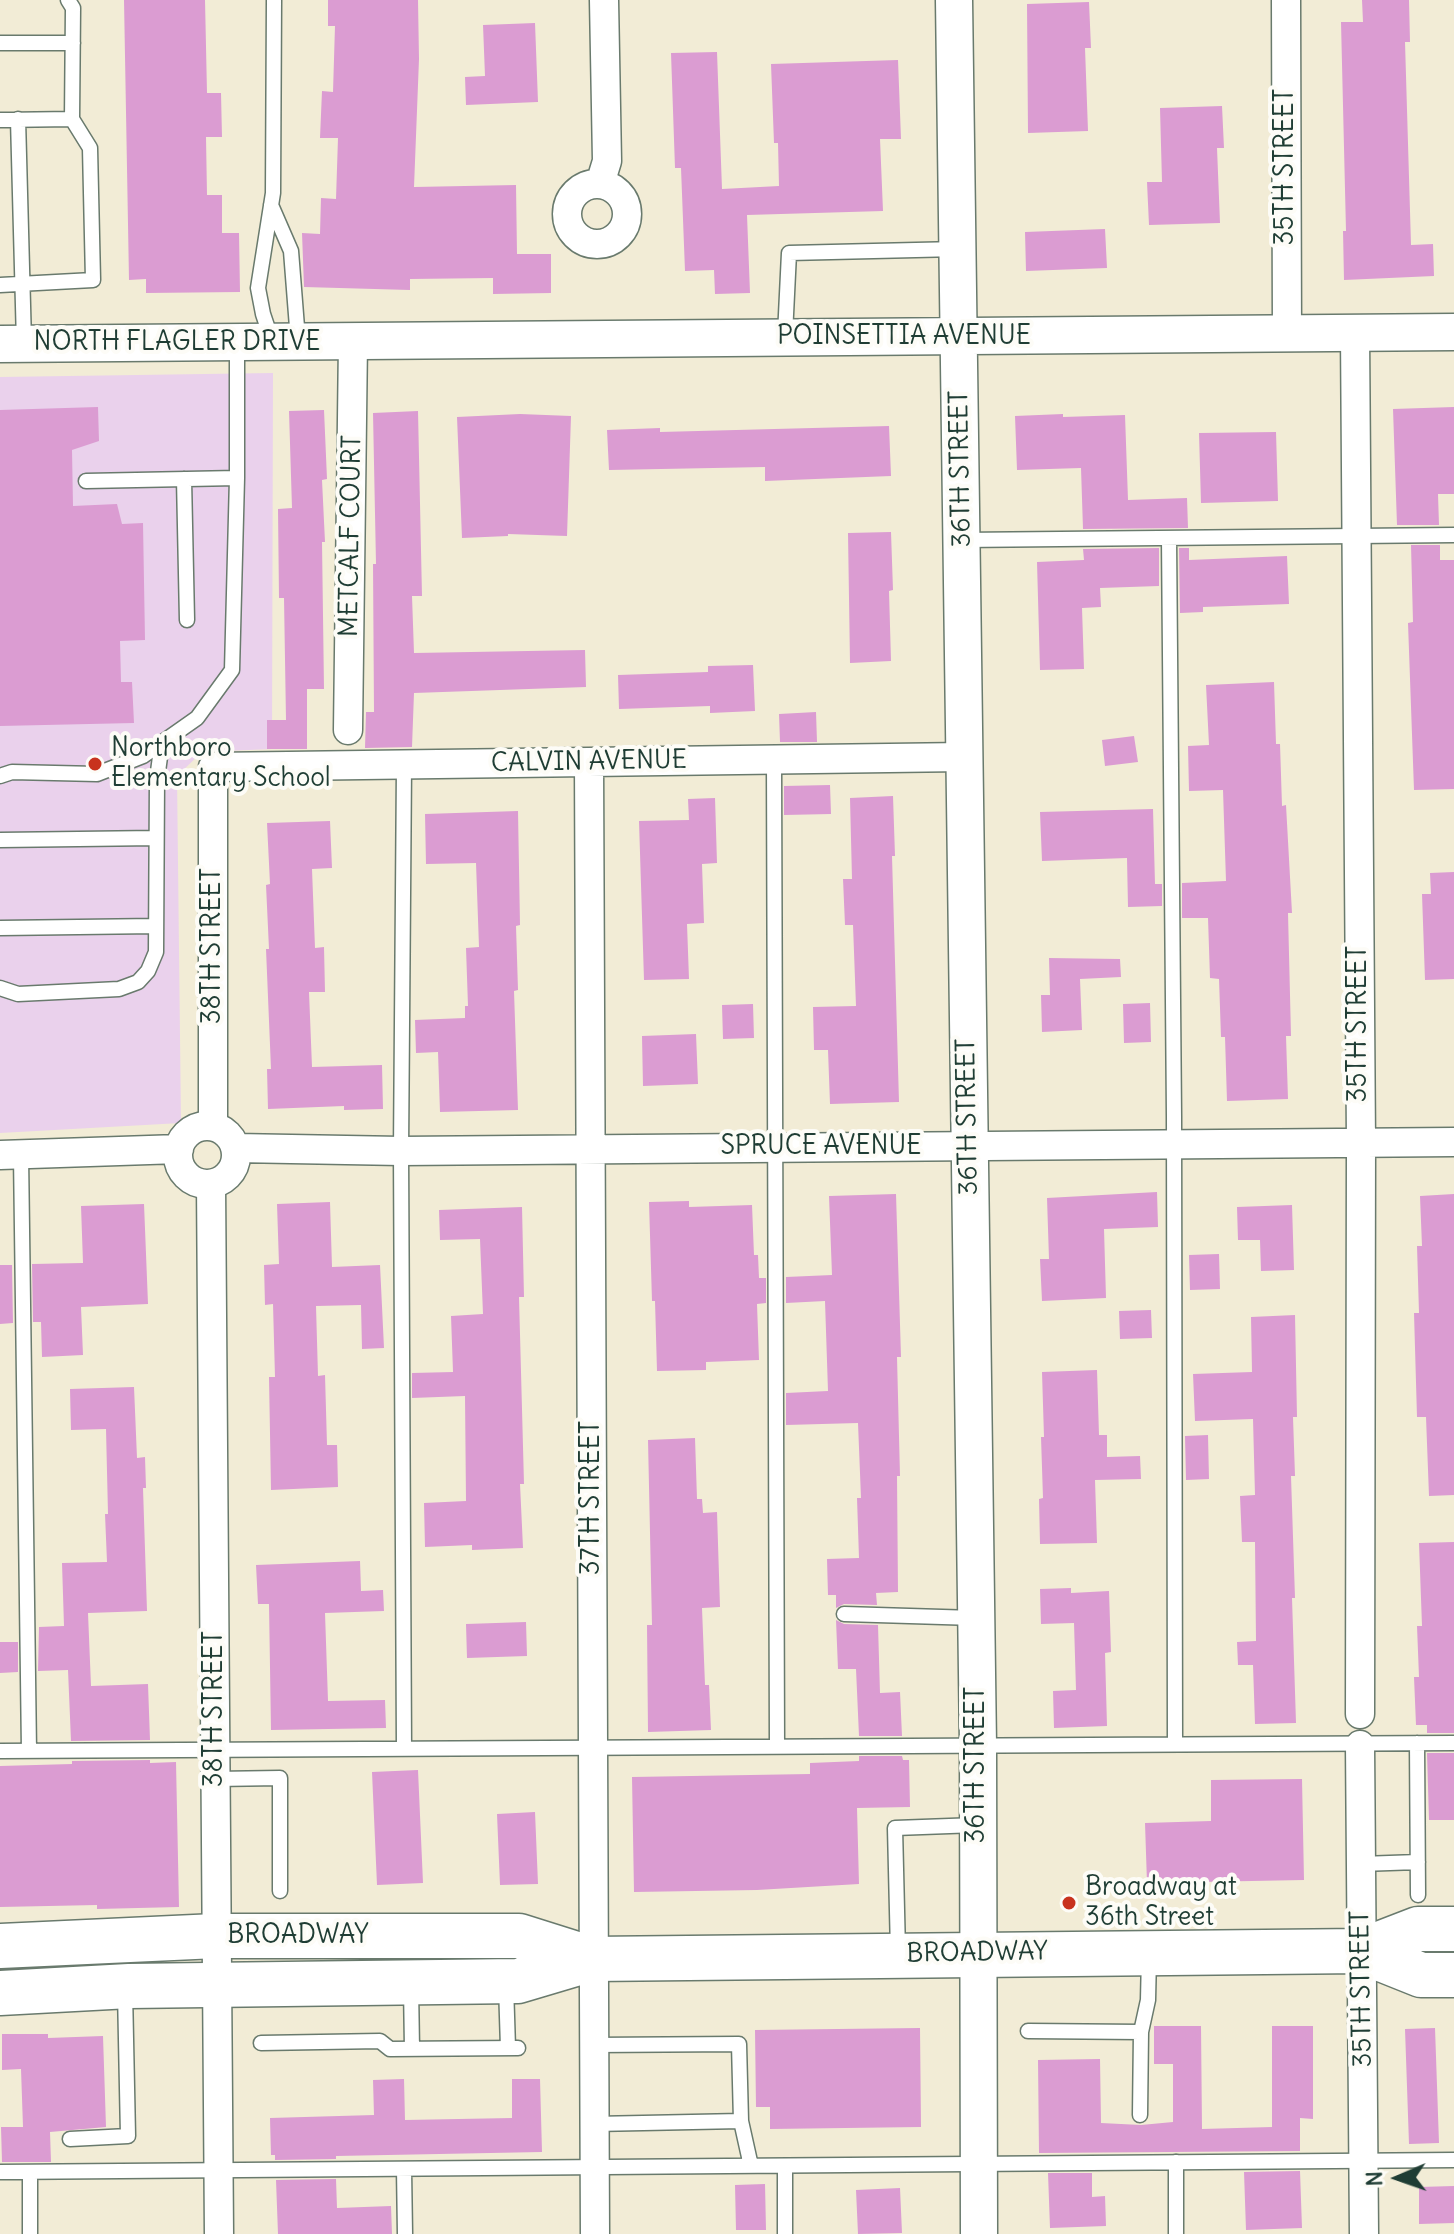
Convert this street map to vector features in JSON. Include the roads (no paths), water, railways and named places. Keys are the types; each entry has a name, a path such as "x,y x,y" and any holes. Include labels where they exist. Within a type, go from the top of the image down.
{"main road":[{"name":"BROADWAY","path":"0,1993 125,1986 518,1981 592,1959 1361,1951 1418,1929 1454,1929"},
{"name":"BROADWAY","path":"0,1946 216,1936 519,1936 592,1959"},
{"name":"BROADWAY","path":"1361,1951 1421,1975 1454,1975"}],"street":[{"path":"600,184 607,161 604,0"},
{"name":"36TH STREET","path":"954,0 978,1744 979,2234"},
{"name":"35TH STREET","path":"1286,0 1287,334"},
{"name":"POINSETTIA AVENUE","path":"353,341 1454,332"},
{"name":"35TH STREET","path":"1355,333 1361,1143 1360,1714"},
{"name":"NORTH FLAGLER DRIVE","path":"12,344 353,341"},
{"name":"METCALF COURT","path":"348,730 353,341"},
{"name":"CALVIN AVENUE","path":"213,767 964,757"},
{"name":"37TH STREET","path":"589,762 595,2234"},
{"name":"38TH STREET","path":"213,767 213,1126"},
{"path":"213,1126 228,1133 236,1148 234,1167 221,1181 211,1184 202,1184 186,1175 178,1159 181,1141 194,1128 213,1126"},
{"name":"SPRUCE AVENUE","path":"236,1148 401,1151 1454,1142"},
{"path":"11,1155 179,1149"},
{"name":"38TH STREET","path":"211,1184 219,2234"},
{"name":"35TH STREET","path":"1360,1745 1364,2234"}],"lane":[{"path":"0,285 93,280 90,148 72,119 73,8 68,0"},
{"path":"269,342 258,288 271,205 274,0"},
{"path":"0,43 73,43"},
{"path":"12,344 22,284 18,119"},
{"path":"0,120 72,119"},
{"path":"0,776 12,772 97,774 143,756 197,718 232,670 237,478 291,251 271,205"},
{"path":"784,338 789,253 958,249"},
{"path":"86,481 237,478"},
{"path":"184,479 187,620"},
{"path":"962,540 1454,535"},
{"path":"1169,538 1175,1744"},
{"path":"0,988 18,994 119,989 138,982 148,971 156,952 157,779 162,742"},
{"path":"774,760 777,1746"},
{"path":"404,765 401,1151 404,1749"},
{"path":"0,840 156,838"},
{"path":"0,928 156,926"},
{"path":"11,1155 29,1751"},
{"path":"844,1614 976,1618"},
{"path":"1417,1743 1418,1895"},
{"path":"0,1751 1454,1743"},
{"path":"215,1779 280,1778 280,1891"},
{"path":"899,1954 895,1828 977,1825"},
{"path":"1361,1864 1418,1862"},
{"path":"1140,2115 1141,2032 1148,2000 1149,1952"},
{"path":"261,2043 380,2041 390,2049 513,2048 505,1981"},
{"path":"410,1982 412,2049"},
{"path":"70,2139 128,2136 125,1986"},
{"path":"1028,2031 1141,2032"},
{"path":"593,2045 739,2044 741,2121 751,2166"},
{"path":"594,2124 741,2121"},
{"path":"0,2172 1454,2160"},
{"path":"1176,2162 1176,2234"},
{"path":"785,2166 785,2234"},
{"path":"404,2169 405,2234"},
{"path":"30,2172 30,2234"}],"place":[{"name":"Northboro Elementary School","path":"95,764"},
{"name":"Broadway at 36th Street","path":"1069,1903"}]}
